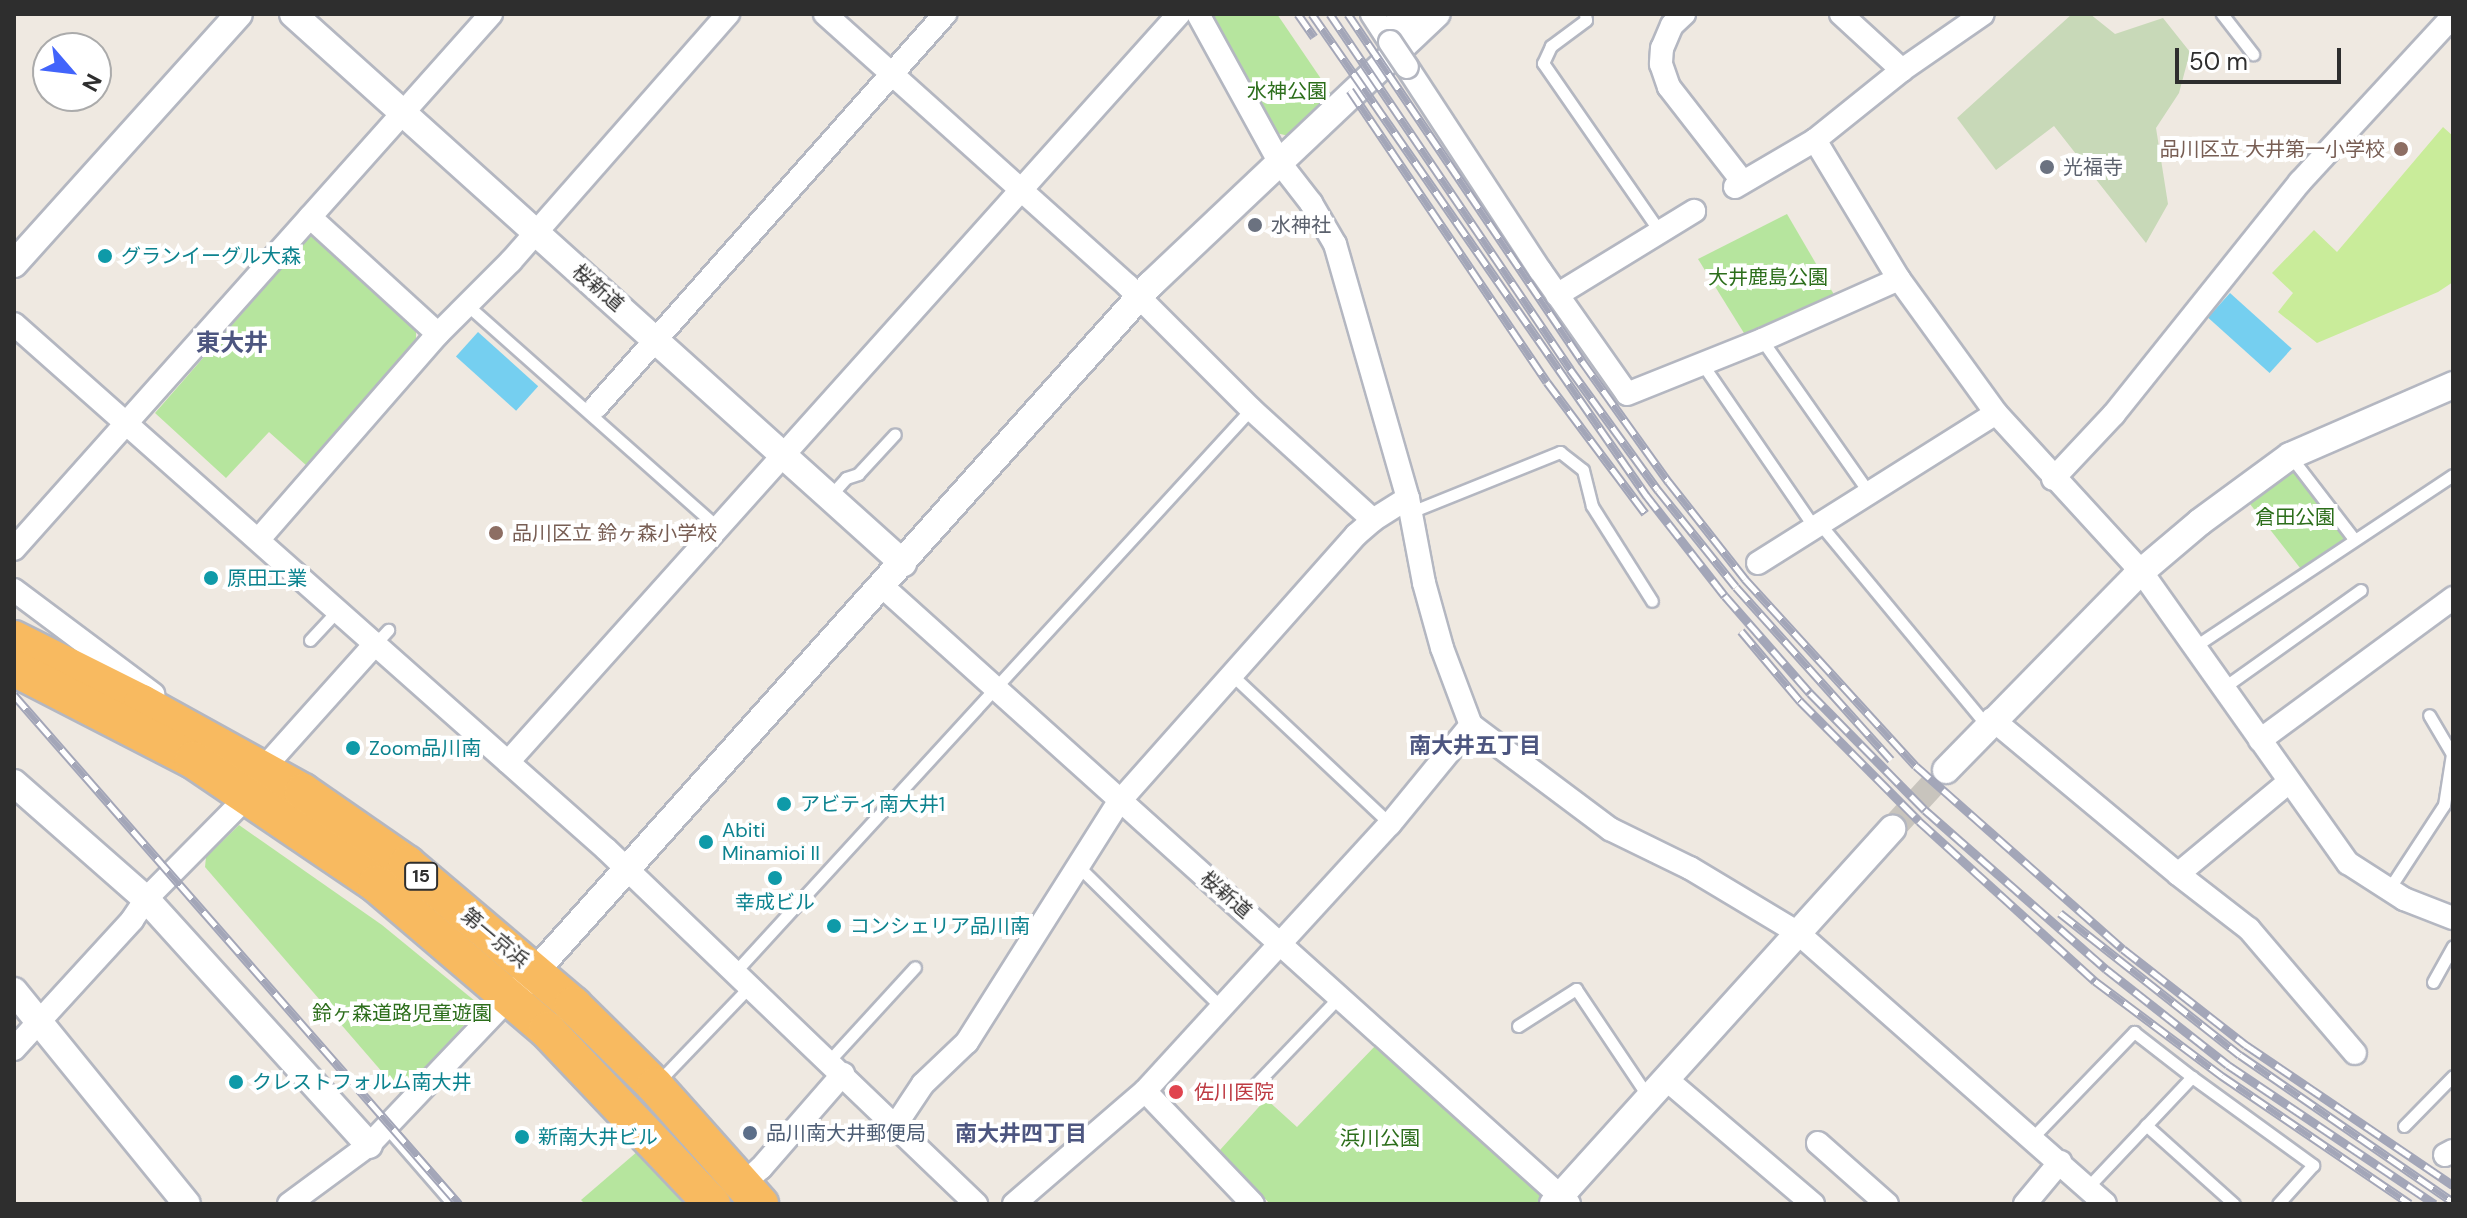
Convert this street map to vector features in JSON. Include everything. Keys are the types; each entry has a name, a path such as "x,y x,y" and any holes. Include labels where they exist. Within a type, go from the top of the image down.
{"highway":[{"name":"第一京浜","path":"14,639 225,747 256,782"},
{"name":"第一京浜","path":"14,668 143,732 365,832 523,985 655,1086 751,1194"},
{"name":"第一京浜","path":"523,985 613,1096 712,1204"}],"street":[{"path":"14,264 239,14"},
{"name":"桜新道","path":"293,14 903,563"},
{"path":"14,549 491,14"},
{"path":"259,539 438,334 535,233 728,14"},
{"path":"825,14 1021,190 1251,409 1373,520"},
{"path":"594,409 945,14"},
{"path":"508,762 1179,14"},
{"path":"1198,14 1280,163 1311,203 1335,244 1410,505 1424,583 1442,648 1471,725 1610,829 1690,868 1798,933 1936,1058 2033,1137 2105,1204"},
{"path":"1406,14 1382,30 1557,295 1627,394 1703,365 1899,279"},
{"path":"289,1204 378,1137 523,985 1138,299 1437,14"},
{"path":"1684,14 1672,25 1662,48 1661,64 1669,87 1739,184 1815,140 1902,70 1983,14"},
{"path":"1841,14 1902,70"},
{"path":"2053,479 2114,414 2300,182 2453,16"},
{"path":"1815,140 1899,279 1996,413 2053,479 2141,571 2348,863 2389,889 2453,918"},
{"path":"1557,295 1694,211"},
{"path":"310,217 438,334"},
{"path":"14,324 338,610 382,636 508,762 627,870 976,1204"},
{"path":"1946,770 1989,722 2141,571 2290,456 2453,385"},
{"path":"1758,563 1996,413"},
{"path":"895,1126 923,1084 967,1042 1119,802 1373,520 1410,505"},
{"name":"桜新道","path":"882,586 1119,802 1340,996 1561,1201"},
{"path":"14,590 225,747"},
{"path":"2260,740 2453,598"},
{"path":"14,1049 132,920 146,899 256,782 382,636"},
{"path":"1989,722 2249,929 2355,1053"},
{"path":"1014,1204 1145,1091 1390,824 1471,725"},
{"path":"2178,874 2289,782"},
{"path":"17,793 146,899 378,1137"},
{"path":"1561,1201 1892,829"},
{"path":"14,991 187,1204"},
{"path":"751,1194 771,1157 836,1068"},
{"path":"1658,1089 1813,1204"},
{"path":"1145,1091 1253,1204"},
{"path":"1818,1143 1887,1204"},
{"path":"2025,1204 2060,1162"}],"lane":[{"path":"1585,14 1586,20 1551,46 1543,63 1660,232"},
{"path":"2222,14 2253,54"},
{"path":"466,304 594,409 717,527"},
{"path":"1762,340 1869,493"},
{"path":"1703,365 1817,526 1989,722"},
{"path":"655,1086 742,979 996,690 1251,409"},
{"path":"830,496 846,478 858,474 895,434"},
{"path":"1410,505 1560,452 1583,470 1592,506 1652,601"},
{"path":"2290,456 2354,539"},
{"path":"2194,647 2453,475"},
{"path":"2223,688 2361,590"},
{"path":"310,640 338,610"},
{"path":"1232,675 1390,824"},
{"path":"2389,889 2444,805 2452,754 2429,715"},
{"path":"1078,866 1222,1008"},
{"path":"2433,982 2453,946"},
{"path":"836,1068 915,967"},
{"path":"1518,1026 1576,989 1658,1089"},
{"path":"1255,1085 1340,996"},
{"path":"2033,1137 2134,1032 2313,1165 2278,1204"},
{"path":"2404,1126 2453,1076"},
{"path":"2087,1188 2192,1077"},
{"path":"2146,1125 2234,1204"},
{"path":"378,1137 453,1204"}],"green space":[{"name":"水神公園","path":"1204,14 1277,14 1332,95 1293,137 1272,132"},
{"path":"2072,14 2090,14 2115,34 2163,18 2190,52 2179,93 2156,128 2168,204 2146,243 2054,126 1996,170 1957,118"},
{"path":"2443,127 2453,136 2453,282 2438,292 2317,343 2278,312 2293,293 2272,273 2314,230 2337,252"},
{"name":"大井鹿島公園","path":"1787,214 1836,298 1747,338 1698,259"},
{"path":"313,232 416,324 416,342 410,355 307,466 269,432 226,478 155,413"},
{"name":"倉田公園","path":"2292,470 2346,539 2303,572 2249,503"},
{"name":"鈴ヶ森道路児童遊園","path":"239,825 382,925 481,1006 402,1095 205,867 206,857"},
{"name":"浜川公園","path":"1377,1044 1543,1198 1538,1204 1270,1204 1220,1150 1266,1099 1297,1127"},
{"path":"638,1151 684,1204 585,1204 581,1200"}],"water":[{"path":"2230,293 2292,349 2270,373 2208,318"},
{"path":"478,332 538,386 516,411 456,357"}],"tunnel":[{"path":"1892,829 1946,770"}],"railway":[{"path":"1298,14 1314,37"},
{"path":"1312,14 1646,495 1725,596 1810,693 1925,810 2106,969 2228,1065 2435,1204"},
{"path":"1330,14 1570,369 1658,490 1736,587 1891,760"},
{"path":"1348,14 1582,361 1668,481 1745,579 1916,766 2123,949 2246,1045 2453,1185"},
{"path":"1350,90 1547,382 1645,513"},
{"path":"1741,631 1800,701 1919,821 2095,981 2222,1076 2410,1204"},
{"path":"14,695 459,1204"},
{"path":"2060,913 2240,1055 2453,1202"}],"place":[{"name":"品川区立 大井第一小学校","path":"2401,149"},
{"name":"光福寺","path":"2047,167"},
{"name":"水神社","path":"1255,225"},
{"name":"グランイーグル大森","path":"105,256"},
{"name":"品川区立 鈴ヶ森小学校","path":"496,533"},
{"name":"原田工業","path":"211,578"},
{"name":"Zoom品川南","path":"353,748"},
{"name":"アビティ南大井1","path":"784,804"},
{"name":"Abiti Minamioi II","path":"706,842"},
{"name":"幸成ビル","path":"775,878"},
{"name":"コンシェリア品川南","path":"834,926"},
{"name":"クレストフォルム南大井","path":"236,1082"},
{"name":"佐川医院","path":"1176,1092"},
{"name":"品川南大井郵便局","path":"750,1133"},
{"name":"新南大井ビル","path":"522,1137"}],"district":[{"name":"東大井","path":"232,343"},
{"name":"南大井五丁目","path":"1475,746"},
{"name":"南大井四丁目","path":"1021,1134"}]}
